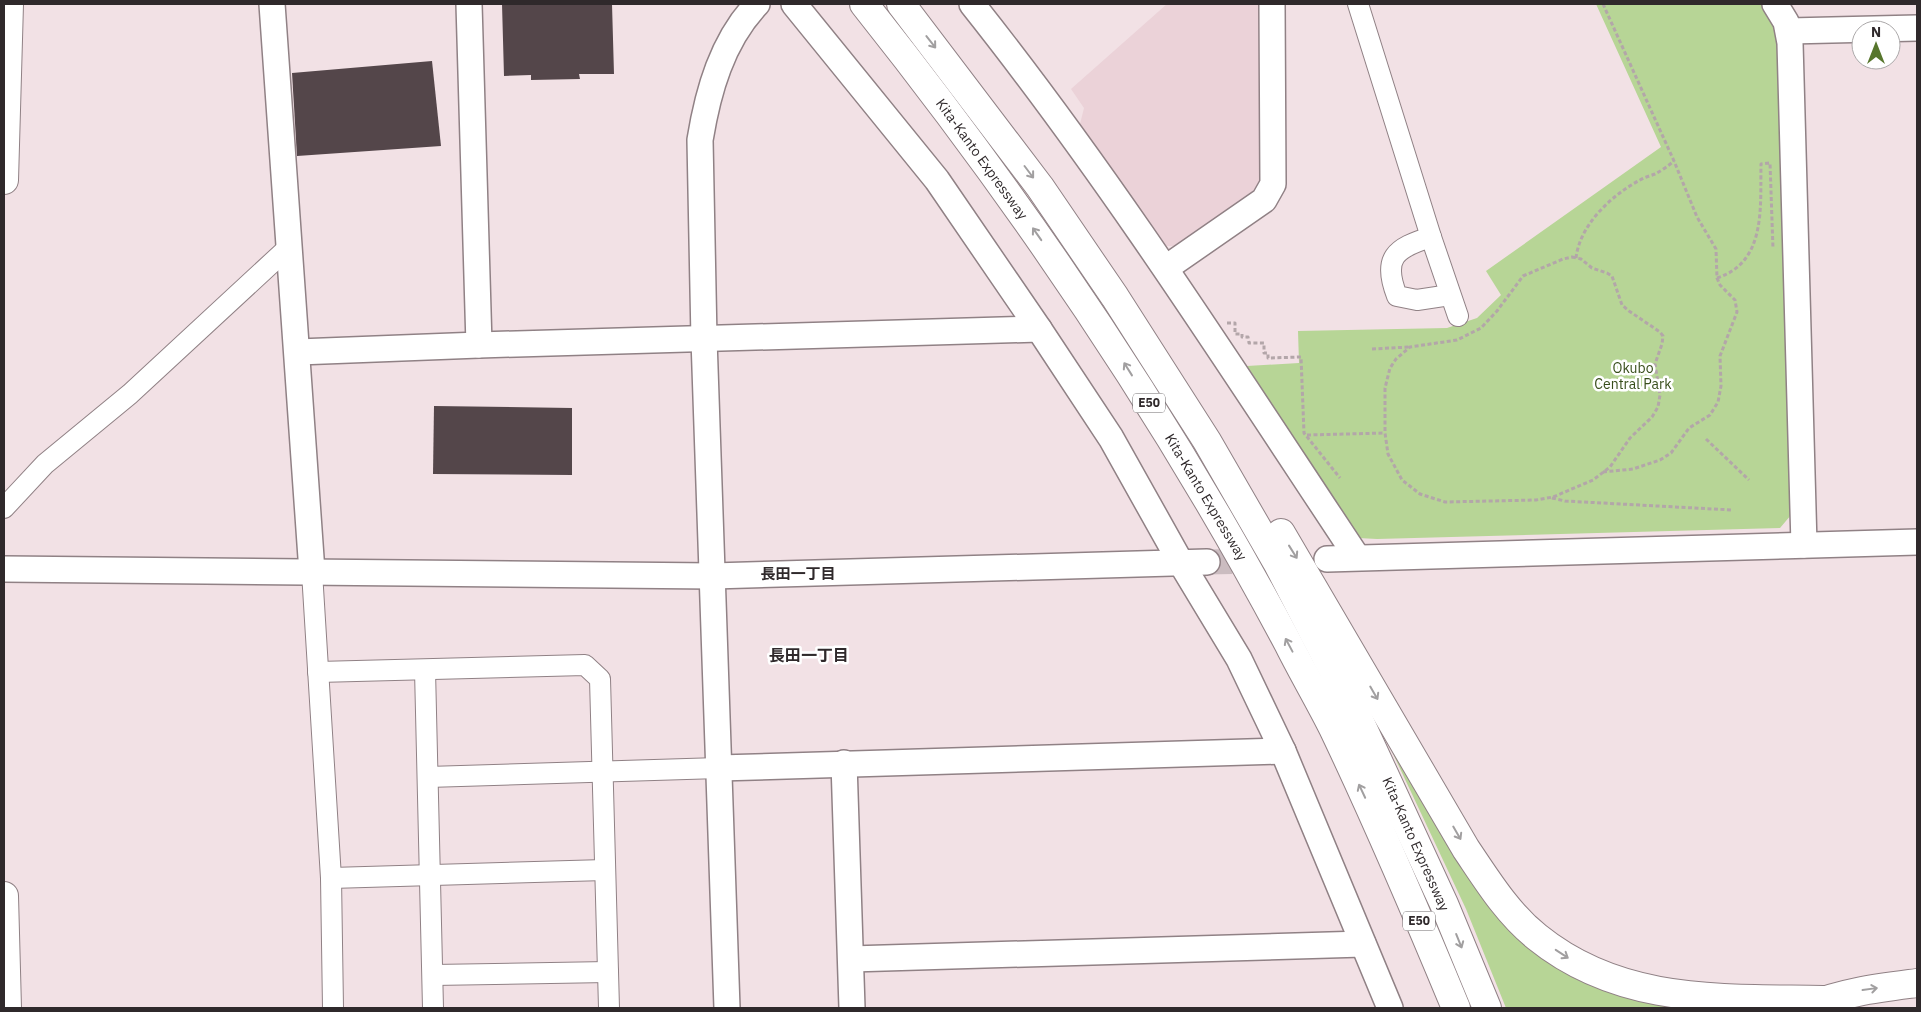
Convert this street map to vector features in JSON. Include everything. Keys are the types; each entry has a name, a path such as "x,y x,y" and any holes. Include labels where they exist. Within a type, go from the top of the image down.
{"highway":[{"path":"4,180 10,4"},
{"name":"Kita-Kanto Expressway","path":"864,4 930,86 1090,309 1182,455 1249,571 1323,710 1382,835 1456,1008"},
{"name":"Kita-Kanto Expressway","path":"902,4 1040,187 1115,297 1207,441 1278,564 1360,722 1444,904 1486,1008"},
{"path":"1115,297 1219,435 1297,559 1466,848 1491,887 1537,937 1589,970 1620,983 1657,991 1701,997 1813,1004 1864,989 1917,983"},
{"path":"1382,835 1404,922 1442,1008"},
{"path":"4,896 7,1008"}],"street":[{"path":"272,4 298,352 331,878 333,1008"},
{"path":"469,4 479,345"},
{"path":"727,1008 704,339 700,140 705,109 716,73 727,48 747,14 757,4"},
{"path":"794,4 937,180 1111,438 1181,563 1239,659 1283,751 1390,1008"},
{"path":"972,4 1029,75 1166,268 1358,557"},
{"path":"1166,268 1264,200 1273,184 1272,4"},
{"path":"1358,4 1431,237 1458,316"},
{"path":"1774,4 1786,22 1789,31 1804,545"},
{"path":"1789,31 1917,28"},
{"path":"1431,237 1410,244 1398,251 1390,263 1392,282 1397,296 1416,300 1450,295"},
{"path":"4,508 45,464 130,394 290,246"},
{"path":"298,352 1039,329"},
{"path":"1327,559 1917,542"},
{"path":"4,569 713,576 1207,562"},
{"path":"318,672 584,665 600,679 609,1008"},
{"path":"425,670 434,1008"},
{"path":"428,777 1283,751"},
{"path":"844,763 852,1008"},
{"path":"331,878 605,870"},
{"path":"851,959 1363,944"},
{"path":"433,975 608,972"}],"path":[{"path":"1603,4 1674,161 1697,217 1716,249 1717,278 1720,285 1735,300 1737,312 1720,356 1721,386 1718,402 1710,415 1689,428 1671,453 1660,460 1633,469 1603,472"},
{"path":"1576,258 1577,248 1583,234 1600,210 1641,179 1656,173 1674,161"},
{"path":"1717,278 1730,274 1743,263 1754,247 1758,232 1761,164 1770,163 1773,252"},
{"path":"1372,349 1410,348 1457,340 1481,328 1497,311 1523,276 1563,259 1576,258 1592,268 1612,276 1622,304 1663,336 1655,364 1660,395 1658,407 1652,417 1630,438 1610,467 1593,480 1574,489 1549,498 1536,500 1445,502 1432,499 1420,494 1402,480 1388,454 1385,433 1385,388 1387,377 1396,359 1410,348"},
{"path":"1202,324 1209,320 1223,319 1223,324 1234,324 1236,334 1248,337 1249,343 1264,343 1264,353 1268,352 1268,358 1301,357 1304,433 1340,478"},
{"path":"1306,435 1385,433"},
{"path":"1706,440 1749,480"},
{"path":"1549,498 1565,501 1732,510"}],"shaded area":[{"path":"1167,4 1262,4 1264,178 1259,187 1179,246 1165,246 1080,124 1084,108 1071,89"}],"green space":[{"name":"Okubo Central Park","path":"1596,4 1764,4 1783,36 1791,515 1780,528 1358,538 1247,366 1299,363 1298,331 1447,328 1477,318 1501,295 1486,271 1661,147"},
{"path":"1388,743 1525,940 1713,1008 1506,1008 1466,909"}],"building":[{"path":"502,4 612,4 614,74 579,74 580,79 531,80 531,75 504,76"},
{"path":"432,61 441,146 297,156 292,73"},
{"path":"434,406 572,408 572,475 433,474"}],"tunnel":[{"path":"1207,562 1295,560"}],"district":[{"name":"長田一丁目","path":"798,574"},
{"name":"長田一丁目","path":"809,655"}]}
